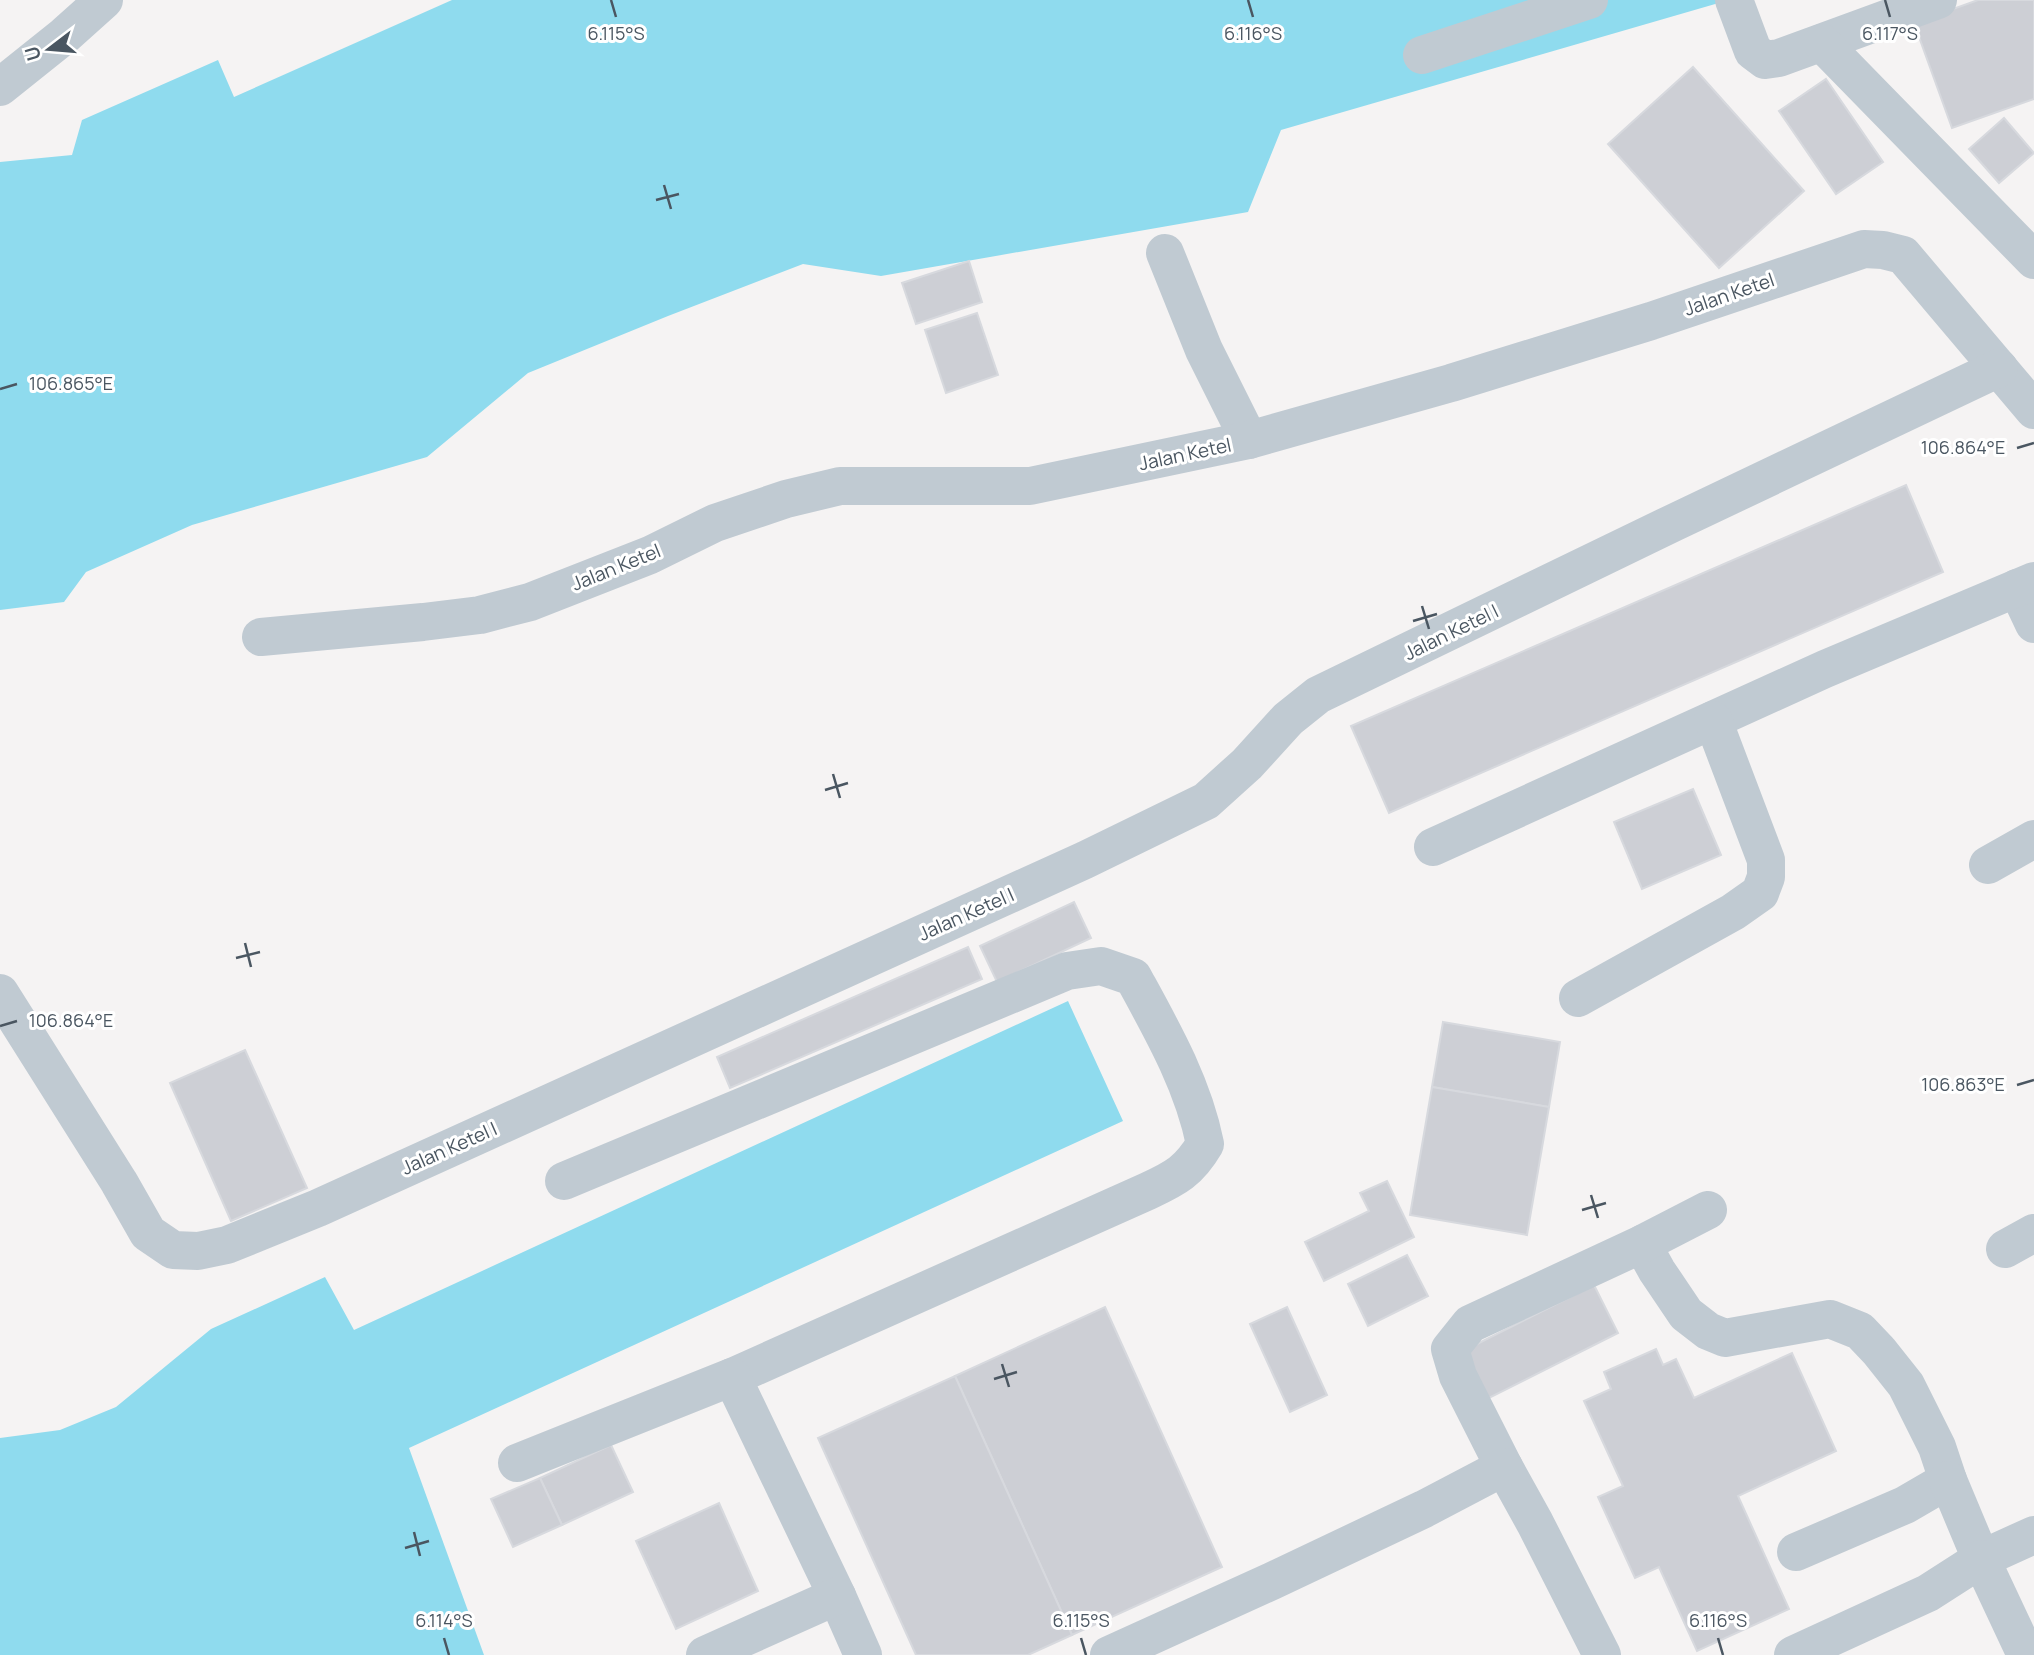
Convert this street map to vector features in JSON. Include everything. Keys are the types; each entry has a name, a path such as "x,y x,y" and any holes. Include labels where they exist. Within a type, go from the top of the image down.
{"lane":[{"path":"0,87 104,0"},
{"path":"1422,55 1589,0"},
{"path":"1734,0 1753,51 1765,60 1779,58 1938,0"},
{"path":"1822,43 2034,260"},
{"name":"Jalan Ketel","path":"261,638 480,615 517,605 650,555 715,523 786,499 840,485 1030,486 1249,440 1491,371 1651,321 1864,249 1903,255 2034,410"},
{"path":"1165,253 1204,350 1249,440"},
{"name":"Jalan Ketel I","path":"0,993 148,1233 173,1250 198,1251 227,1245 318,1208 1072,866 1182,813 1206,801 1247,764 1287,719 1318,695 1999,368"},
{"path":"1433,847 1825,669 2025,584 2034,624"},
{"path":"1578,998 1733,912 1760,893 1766,877 1766,860 1713,720"},
{"path":"1988,865 2034,839"},
{"path":"516,1463 732,1377 1148,1191 1175,1178 1195,1160 1205,1144 1201,1124 1176,1056 1133,977 1101,966 1067,971 564,1181"},
{"path":"1602,1655 1458,1376 1450,1349 1470,1324 1642,1244 1708,1210"},
{"path":"1642,1244 1686,1314 1707,1331 1725,1338 1830,1319 1860,1331 1906,1385 1937,1447 1981,1559 2026,1655 2034,1652"},
{"path":"732,1377 838,1596 863,1655"},
{"path":"1109,1655 1272,1581 1504,1467"},
{"path":"1796,1552 1895,1510 1948,1480"},
{"path":"1793,1655 1910,1602 1981,1559 2034,1535"},
{"path":"705,1655 838,1596"}],"water":[{"path":"452,0 1729,0 1281,130 1248,212 881,276 803,264 528,373 427,457 192,525 86,572 64,602 0,610 0,162 72,155 82,120 218,60 234,97"},
{"path":"1068,1001 1123,1121 409,1448 484,1655 0,1655 0,1438 60,1430 116,1407 211,1329 325,1277 354,1330"}],"building":[{"path":"1978,0 2034,0 2034,99 1952,128 1914,23"},
{"path":"1693,67 1804,191 1719,268 1608,144"},
{"path":"1826,79 1883,162 1836,194 1779,111"},
{"path":"2004,118 2034,153 1999,183 1969,149"},
{"path":"969,261 982,302 916,324 902,283"},
{"path":"977,313 998,375 946,393 925,330"},
{"path":"1906,485 1943,572 1389,813 1351,726"},
{"path":"1693,789 1721,855 1642,889 1614,822"},
{"path":"1074,902 1091,938 997,982 980,946"},
{"path":"968,947 982,979 730,1088 717,1057"},
{"path":"1443,1022 1560,1042 1549,1107 1432,1087"},
{"path":"245,1050 307,1188 231,1221 170,1083"},
{"path":"1432,1087 1549,1107 1527,1235 1410,1215"},
{"path":"1387,1181 1414,1237 1324,1281 1305,1242 1369,1211 1360,1193"},
{"path":"1407,1255 1428,1296 1368,1326 1348,1284"},
{"path":"1594,1285 1618,1333 1487,1399 1463,1351"},
{"path":"1105,1307 1222,1567 1072,1635 955,1376"},
{"path":"1287,1307 1327,1395 1290,1412 1250,1324"},
{"path":"1656,1349 1663,1365 1676,1359 1694,1398 1792,1353 1836,1451 1738,1496 1789,1609 1697,1651 1659,1567 1635,1578 1598,1497 1623,1486 1584,1401 1611,1389 1604,1372"},
{"path":"955,1376 1072,1635 1028,1655 916,1655 818,1438"},
{"path":"611,1445 633,1492 562,1525 540,1478"},
{"path":"540,1478 562,1525 513,1547 491,1499"},
{"path":"719,1503 758,1591 676,1629 636,1541"}]}
